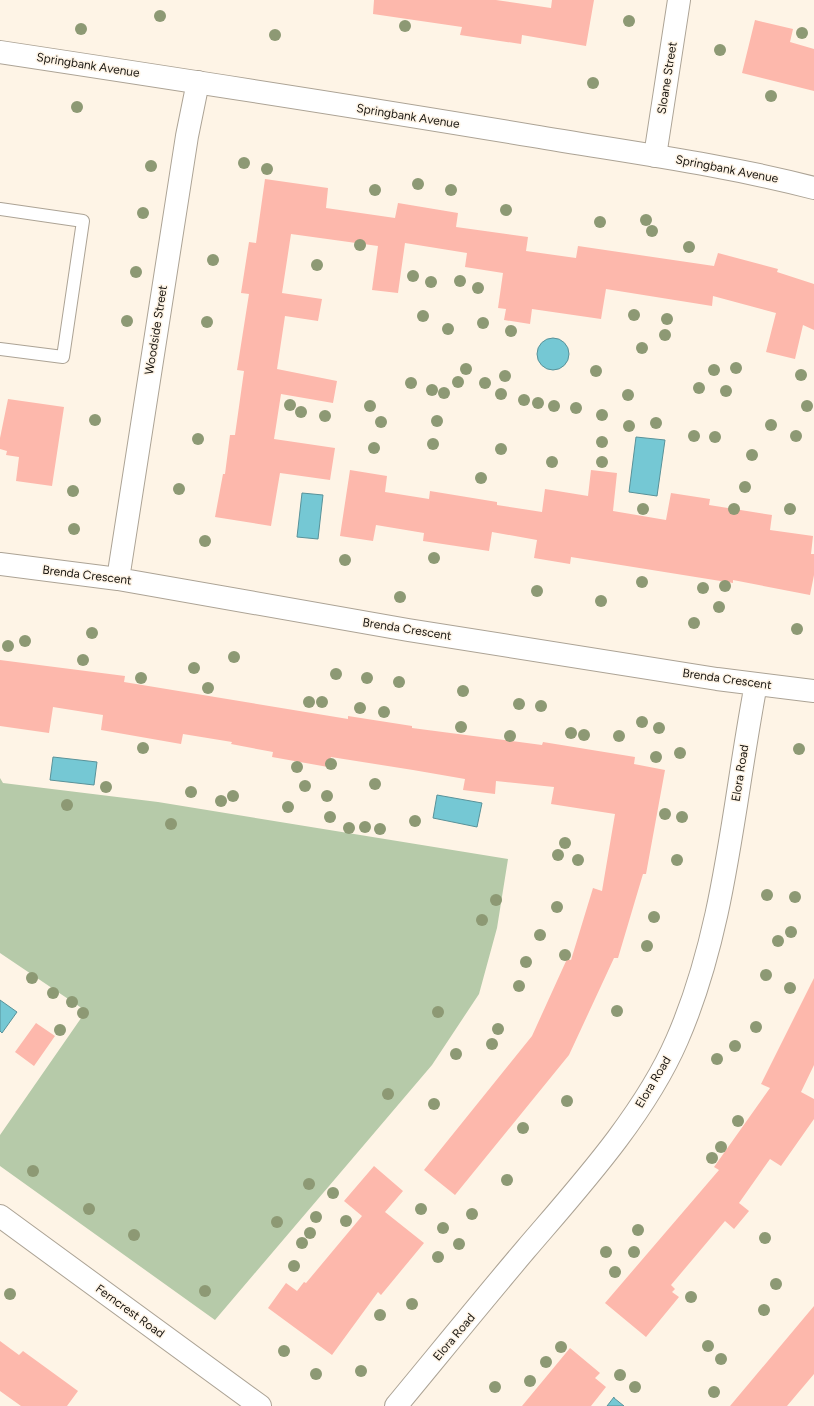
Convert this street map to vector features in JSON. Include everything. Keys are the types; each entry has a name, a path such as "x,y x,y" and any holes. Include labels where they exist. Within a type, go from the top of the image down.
{"street":[{"name":"Sloane Street","path":"655,156 679,0"},
{"name":"Springbank Avenue","path":"0,52 198,82 655,156 769,176 814,188"},
{"name":"Woodside Street","path":"118,579 187,136 198,82"},
{"name":"Brenda Crescent","path":"0,564 118,579 382,626 814,692"},
{"name":"Elora Road","path":"396,1406 595,1169 640,1106 676,1041 700,978 710,941 727,858 756,684"},
{"name":"Ferncrest Road","path":"0,1216 260,1406"}],"lane":[{"path":"0,208 83,221 63,357 0,349"}],"green space":[{"path":"0,778 3,783 158,802 508,859 497,928 479,994 432,1065 215,1320 0,1166 0,1135 86,1011 0,953"}],"water":[{"path":"550,338 556,338 566,345 569,354 568,360 562,367 556,370 550,370 540,363 537,357 537,351 544,341"},
{"path":"636,437 665,440 657,496 629,492"},
{"path":"302,493 323,495 318,539 297,537"},
{"path":"53,757 97,762 94,785 50,780"},
{"path":"437,795 482,803 477,827 433,818"},
{"path":"0,1000 17,1012 2,1033 0,1031"},
{"path":"614,1398 624,1406 607,1406"}],"building":[{"path":"374,0 496,0 551,8 552,0 594,0 586,46 522,35 521,44 460,35 462,27 373,14"},
{"path":"755,20 793,29 790,42 814,49 814,91 742,73"},
{"path":"265,179 328,188 326,208 395,218 398,203 458,213 456,227 528,237 526,251 576,258 578,246 714,266 718,253 778,269 777,272 814,284 814,330 803,325 795,359 766,352 776,313 713,296 712,306 606,289 601,319 532,309 530,324 504,320 506,309 498,308 503,273 465,267 467,253 405,243 398,293 372,290 378,246 291,234 282,293 322,299 318,321 285,316 277,369 337,381 333,403 281,394 274,439 335,448 330,480 280,473 271,526 215,517 223,474 225,474 230,435 235,435 244,371 237,370 249,294 241,293 249,242 256,243"},
{"path":"8,399 64,407 52,486 16,481 19,457 6,455 7,451 0,449 0,438"},
{"path":"350,470 387,476 385,492 429,499 430,491 497,502 497,505 542,512 545,489 588,496 591,470 617,473 613,511 666,520 671,493 710,499 709,505 772,515 770,530 813,536 811,554 814,554 814,575 810,595 733,580 733,583 571,557 570,564 534,558 537,540 492,532 489,551 423,541 424,533 376,525 373,541 340,536"},
{"path":"0,660 125,676 124,682 348,719 348,716 412,726 412,728 542,745 543,742 635,757 634,764 665,770 646,874 643,874 618,958 614,958 569,1055 455,1195 424,1170 532,1036 567,959 571,960 593,888 602,891 615,814 551,804 554,787 496,781 495,794 463,790 465,779 413,770 331,757 328,767 272,757 273,752 231,744 232,742 183,734 181,744 101,730 103,715 53,707 49,733 0,726"},
{"path":"814,978 814,1065 801,1092 814,1099 814,1119 781,1166 770,1159 739,1203 749,1211 734,1229 725,1221 671,1285 675,1289 672,1292 679,1297 646,1337 605,1303 719,1170 714,1167 770,1088 761,1084"},
{"path":"36,1023 55,1036 34,1066 15,1052"},
{"path":"374,1166 403,1191 385,1212 424,1243 381,1295 378,1292 332,1355 268,1308 286,1283 297,1291 304,1282 306,1283 362,1216 344,1201"},
{"path":"814,1306 814,1374 787,1406 730,1406"},
{"path":"0,1341 19,1355 23,1351 78,1391 67,1406 21,1406 0,1391"},
{"path":"570,1348 600,1373 595,1378 606,1387 591,1406 522,1406"}]}
